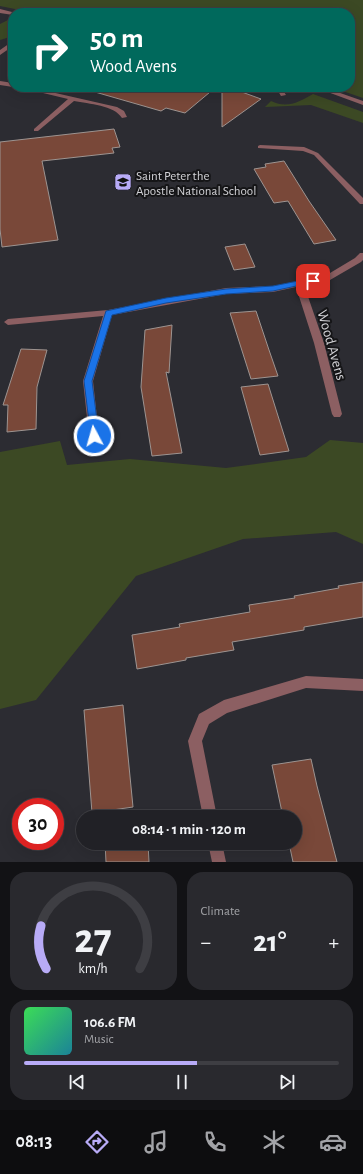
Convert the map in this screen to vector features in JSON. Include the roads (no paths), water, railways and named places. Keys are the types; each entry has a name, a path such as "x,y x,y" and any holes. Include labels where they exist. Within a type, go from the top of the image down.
{"street":[{"path":"45,92 115,108 122,112 124,117"},
{"path":"281,92 283,96"},
{"path":"331,92 363,103"},
{"path":"36,130 74,98"},
{"path":"260,147 304,149 316,154 363,202"},
{"path":"8,322 108,313 226,291 273,289 327,278 358,260 363,255"},
{"name":"Wood Avens","path":"298,284 319,342 337,414"},
{"path":"94,436 88,381 108,313"},
{"path":"209,810 195,741 204,719 224,706 306,682 363,685"},
{"path":"216,850 219,862"}],"place":[{"name":"Saint Peter the Apostle National School","path":"123,182"}]}
